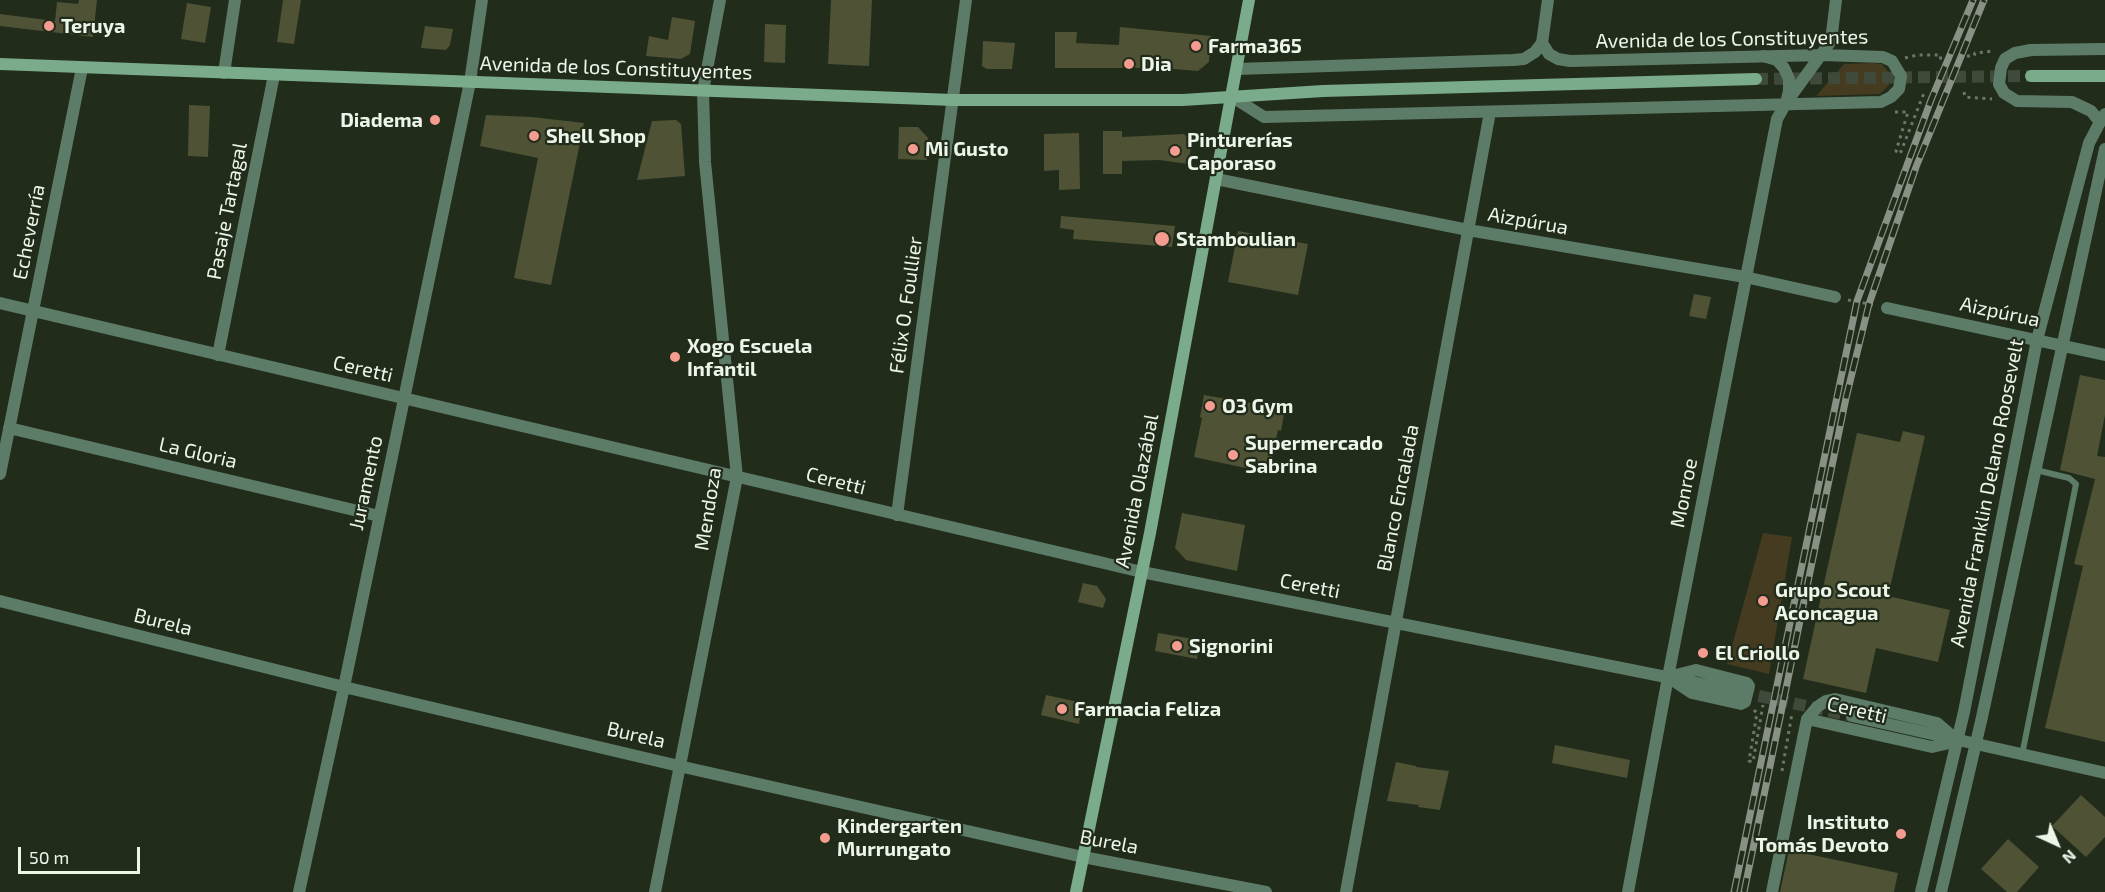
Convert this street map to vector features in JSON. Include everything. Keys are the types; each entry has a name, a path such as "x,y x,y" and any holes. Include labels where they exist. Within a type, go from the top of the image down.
{"main road":[{"name":"Avenida Olazábal","path":"1076,892 1142,572 1249,0"},
{"name":"Avenida de los Constituyentes","path":"0,64 952,100 1183,100 1323,91 1756,79"},
{"path":"2031,76 2105,76"}],"street":[{"path":"224,73 235,0"},
{"name":"Juramento","path":"299,892 470,82 482,0"},
{"name":"Mendoza","path":"655,892 737,477 705,162 703,91 720,0"},
{"name":"Félix O. Foullier","path":"897,515 966,0"},
{"path":"1237,69 1524,58 1535,52 1542,43 1548,0"},
{"path":"1786,103 1831,41 1836,0"},
{"name":"Avenida de los Constituyentes","path":"1231,96 1264,117 1881,102 1891,97 1899,89 1901,76 1892,62 1883,57 1822,55 1570,61 1558,59 1549,54 1542,43"},
{"path":"2105,49 2031,50 2015,53 2005,59 1999,84 2004,93 2017,101 2072,102 2091,111 2102,118 2105,138"},
{"path":"1763,56 1777,60 1784,68 1789,79 1786,103"},
{"name":"Echeverría","path":"0,474 82,68"},
{"name":"Pasaje Tartagal","path":"218,355 274,75"},
{"name":"Monroe","path":"1628,892 1745,278 1777,119 1786,103"},
{"name":"Blanco Encalada","path":"1346,892 1490,112"},
{"name":"Avenida Franklin Delano Roosevelt","path":"1921,892 1958,741 2037,340 2089,143 2102,118"},
{"name":"Avenida Franklin Delano Roosevelt","path":"1941,892 2105,149"},
{"name":"Aizpúrua","path":"1216,179 1468,230 1745,278 1835,297"},
{"name":"Ceretti","path":"0,303 1142,572 1668,677 1692,693 1741,704 1749,686 1747,683 1696,670 1668,677"},
{"name":"Aizpúrua","path":"1887,308 2105,355"},
{"name":"La Gloria","path":"9,428 379,516"},
{"name":"Burela","path":"0,601 344,687 679,766 1083,857 1266,892"},
{"name":"Ceretti","path":"1835,699 1937,723 1958,741 1932,747 1807,719 1826,700 1835,699"},
{"name":"Ceretti","path":"1852,716 2105,773"},
{"path":"1772,892 1807,719"}],"lane":[{"path":"2022,755 2076,484 2069,478 2034,469"}],"path":[{"path":"1968,57 1974,56 1975,53 1985,52"},
{"path":"1892,62 1917,55 1938,55 1938,58 1942,58"},
{"path":"1964,92 1965,97 2017,101"},
{"path":"1889,111 1908,112 1896,152 1900,154 1924,93"},
{"path":"1835,297 1887,308"},
{"path":"1743,697 1757,713 1749,761 1753,762 1763,705"}],"shaded area":[{"path":"1844,64 1882,64 1890,74 1889,85 1880,94 1816,96"},
{"name":"Grupo Scout Aconcagua","path":"1763,533 1792,537 1769,674 1727,664"}],"building":[{"path":"79,0 97,0 93,37 0,26 0,14 55,21 57,2 78,4"},
{"path":"283,0 301,0 294,44 277,42"},
{"path":"831,0 872,0 869,66 828,64"},
{"path":"187,3 211,7 205,43 181,39"},
{"path":"672,17 695,21 690,54 681,59 646,56 649,36 668,40"},
{"path":"765,24 786,25 785,63 764,62"},
{"path":"425,26 453,29 450,45 446,50 421,48"},
{"path":"1120,27 1211,36 1209,62 1198,71 1161,68 1055,68 1055,32 1077,32 1076,43 1119,45"},
{"path":"983,41 1015,43 1012,69 987,69 982,66"},
{"path":"189,105 210,106 208,157 188,156"},
{"path":"486,115 584,123 551,285 514,278 538,158 480,146"},
{"path":"676,120 681,124 685,176 637,180 652,121"},
{"name":"Mi Gusto","path":"899,127 918,127 928,138 927,160 898,159"},
{"path":"1103,131 1122,131 1122,137 1184,134 1192,142 1188,164 1159,160 1122,161 1122,174 1103,174"},
{"path":"1079,133 1080,189 1059,190 1059,170 1044,171 1044,134"},
{"path":"1061,216 1175,226 1172,247 1073,239 1074,230 1060,228"},
{"path":"1238,231 1308,244 1298,295 1228,282"},
{"path":"1694,294 1711,297 1706,319 1689,316"},
{"path":"2080,375 2105,380 2105,415 2097,456 2105,457 2105,742 2045,728 2083,566 2074,564 2095,479 2060,470"},
{"path":"1204,395 1285,409 1269,473 1194,457"},
{"path":"1903,431 1925,436 1888,596 1950,610 1938,662 1876,648 1866,693 1803,679 1857,433 1900,442"},
{"path":"1182,513 1245,525 1237,571 1186,560 1175,548"},
{"path":"1083,583 1097,586 1106,599 1103,608 1078,602"},
{"name":"Signorini","path":"1158,633 1199,640 1197,659 1155,651"},
{"name":"Farmacia Feliza","path":"1046,695 1083,703 1079,724 1041,715"},
{"path":"1555,745 1630,760 1627,778 1552,763"},
{"path":"1396,762 1449,771 1440,810 1387,801"},
{"path":"2081,795 2105,817 2105,837 2086,857 2052,826"},
{"path":"2008,839 2039,867 2017,892 2007,892 1981,869"},
{"path":"1789,850 1898,873 1894,892 1780,892"}],"tunnel":[{"path":"1756,79 2031,76"},
{"path":"1741,692 1852,716"}],"railway":[{"path":"1734,892 1857,301 1931,100 1973,0"},
{"path":"1744,892 1846,398 1869,304 1916,167 1984,0"}],"place":[{"name":"Teruya","path":"49,26"},
{"name":"Farma365","path":"1196,46"},
{"name":"Dia","path":"1129,64"},
{"name":"Diadema","path":"435,120"},
{"name":"Shell Shop","path":"534,136"},
{"name":"Mi Gusto","path":"913,149"},
{"name":"Pinturerías Caporaso","path":"1175,151"},
{"name":"Stamboulian","path":"1162,239"},
{"name":"Xogo Escuela Infantil","path":"675,357"},
{"name":"O3 Gym","path":"1210,406"},
{"name":"Supermercado Sabrina","path":"1233,455"},
{"name":"Grupo Scout Aconcagua","path":"1763,601"},
{"name":"Signorini","path":"1177,646"},
{"name":"El Criollo","path":"1703,653"},
{"name":"Farmacia Feliza","path":"1062,709"},
{"name":"Instituto Tomás Devoto","path":"1901,834"},
{"name":"Kindergarten Murrungato","path":"825,838"}]}
